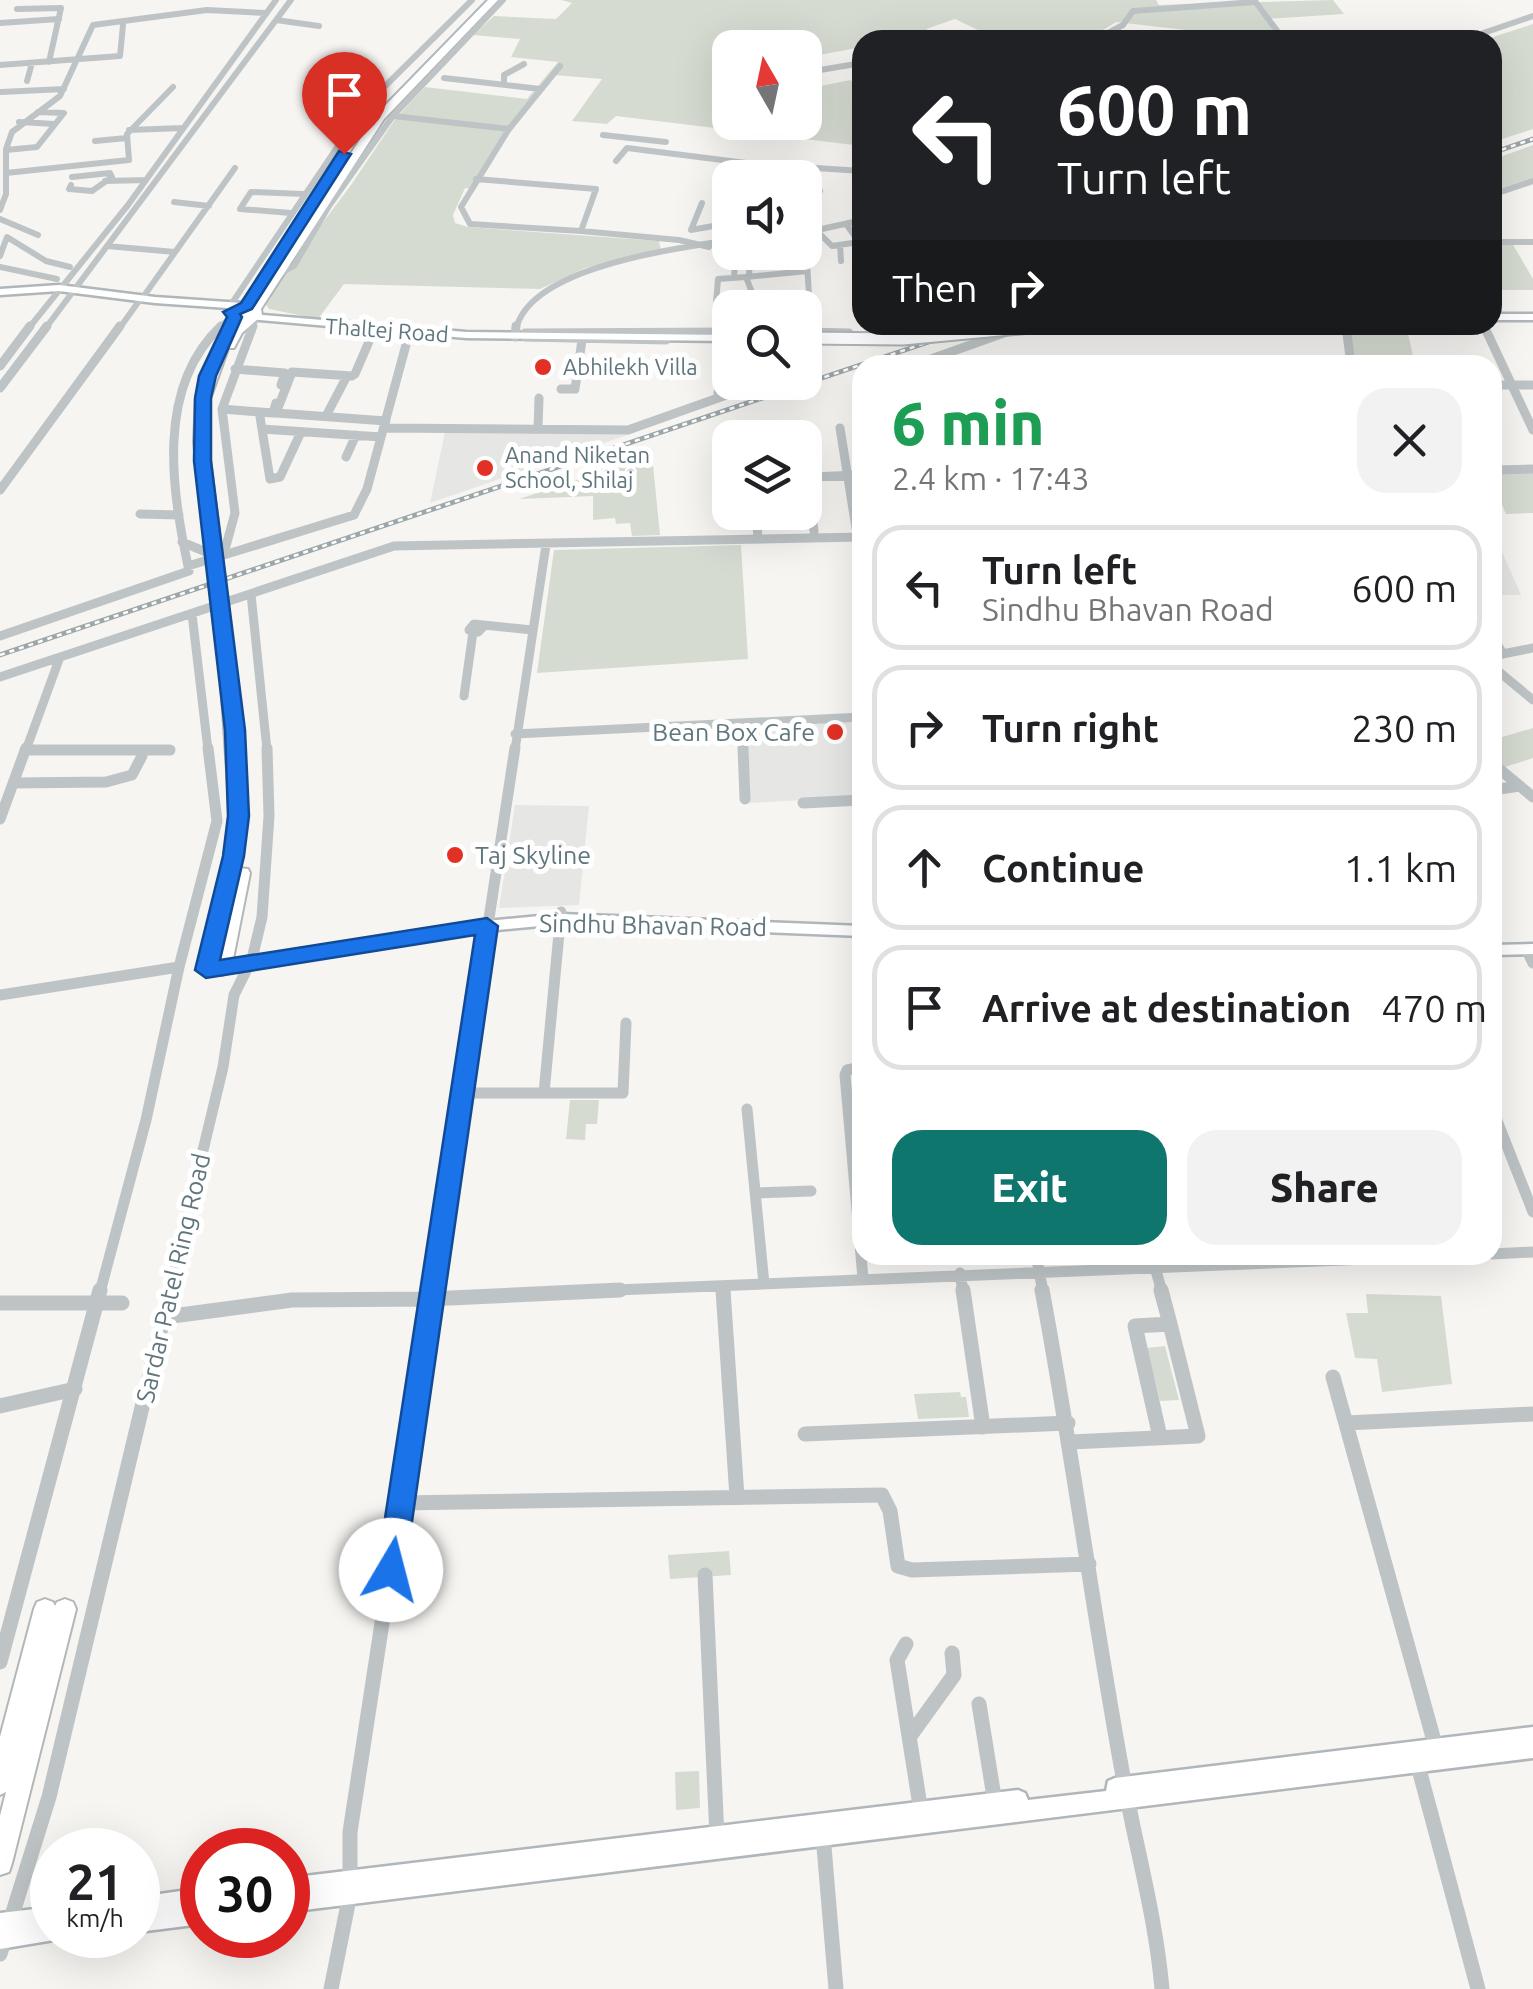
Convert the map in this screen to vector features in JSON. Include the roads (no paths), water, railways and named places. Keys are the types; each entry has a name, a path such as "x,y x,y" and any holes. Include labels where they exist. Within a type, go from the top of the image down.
{"highway":[{"path":"215,966 239,856 235,730 201,442 208,376 370,116 484,0"},
{"path":"245,311 275,276 380,117 493,0"},
{"path":"0,1783 55,1609 0,1863"}],"main road":[{"path":"0,294 54,286 140,301 410,331"},
{"name":"Thaltej Road","path":"245,311 374,330 712,342"},
{"path":"1502,314 1533,314"},
{"path":"822,336 905,335"},
{"path":"822,336 903,339 947,335"},
{"name":"Sindhu Bhavan Road","path":"215,966 488,922 561,916 852,927"},
{"path":"1502,954 1532,956"},
{"path":"310,1889 350,1888 824,1835 1533,1737"},
{"path":"310,1897 350,1888 717,1837 994,1803 1533,1748"},
{"path":"2,1936 30,1926"},
{"path":"2,1936 30,1934"}],"street":[{"path":"54,286 146,180 276,0"},
{"path":"0,388 280,20 291,0"},
{"path":"182,542 206,552 226,546 229,541 235,513 222,409 245,311 291,213 365,106 472,0"},
{"path":"275,276 294,266 328,206 393,116 437,77 503,0"},
{"path":"1112,30 1123,24 1133,10 1255,1 1277,30"},
{"path":"17,9 60,7 49,62"},
{"path":"0,133 57,99 82,60 91,28 98,24 207,10 266,12"},
{"path":"280,20 292,14"},
{"path":"1497,30 1532,18"},
{"path":"0,23 59,19"},
{"path":"280,20 319,26"},
{"path":"0,65 123,55 123,25"},
{"path":"27,81 32,63"},
{"path":"504,84 504,75 524,64"},
{"path":"822,70 852,65"},
{"path":"560,66 509,128 461,205 470,224 581,231 708,246"},
{"path":"437,77 540,89"},
{"path":"6,173 125,161 130,158 128,134 173,88"},
{"path":"1,92 64,89"},
{"path":"6,150 33,150 51,136 64,112 34,112"},
{"path":"393,116 430,115 450,122 509,128"},
{"path":"17,124 55,124"},
{"path":"0,210 5,202 6,150 17,124"},
{"path":"95,141 183,128"},
{"path":"616,161 640,131"},
{"path":"0,133 11,134"},
{"path":"603,135 666,142"},
{"path":"627,148 722,160"},
{"path":"0,490 236,168"},
{"path":"822,168 852,169"},
{"path":"72,177 110,173 111,178 104,182 146,180"},
{"path":"476,179 596,189 581,231"},
{"path":"1502,192 1533,181"},
{"path":"291,213 240,209 251,192 302,194"},
{"path":"174,202 209,206"},
{"path":"702,203 692,230 712,227"},
{"path":"0,219 38,235"},
{"path":"822,227 852,221"},
{"path":"852,224 820,234 832,246 852,243"},
{"path":"822,228 848,226"},
{"path":"848,226 852,232"},
{"path":"0,256 7,237 46,261 70,267"},
{"path":"662,239 665,252"},
{"path":"1502,242 1533,242"},
{"path":"520,333 549,295 582,278 637,261 712,245"},
{"path":"107,246 175,252"},
{"path":"520,333 516,324 528,306 560,284 603,267 708,246"},
{"path":"840,246 842,261"},
{"path":"0,366 82,250"},
{"path":"0,268 54,286"},
{"path":"734,277 735,270"},
{"path":"748,270 752,290"},
{"path":"715,290 715,282 734,277 808,271 807,290"},
{"path":"188,568 173,446 183,388 204,343 245,311"},
{"path":"326,416 374,330"},
{"path":"0,636 188,568 354,515 367,489 410,331"},
{"path":"822,338 848,340 847,332"},
{"path":"520,333 582,340 712,343"},
{"path":"520,333 712,342"},
{"path":"943,355 1002,335"},
{"path":"561,389 575,389 582,340"},
{"path":"1502,366 1533,430"},
{"path":"222,409 273,412 285,372 234,369"},
{"path":"352,375 292,372 276,413 326,416 384,428 628,430 712,400"},
{"path":"1502,386 1533,385"},
{"path":"538,429 539,398"},
{"path":"260,416 270,479 280,477 301,432"},
{"path":"262,429 356,435 384,428"},
{"path":"840,428 852,495"},
{"path":"346,457 356,435"},
{"path":"1502,470 1533,470"},
{"path":"822,475 852,476"},
{"path":"140,514 179,516"},
{"path":"757,530 758,540"},
{"path":"0,677 394,546 758,540 852,534"},
{"path":"331,1989 350,1888 350,1832 429,1299 546,544"},
{"name":"Sardar Patel Ring Road","path":"2,1936 48,1798 165,1317 223,1066 234,995 251,962 262,918 269,816 266,719 252,594"},
{"path":"0,1662 146,1120 179,967 218,821 192,614"},
{"path":"464,696 478,630 532,630"},
{"path":"1502,654 1533,648"},
{"path":"0,818 60,657"},
{"path":"1502,674 1533,700"},
{"path":"516,734 852,717"},
{"path":"742,722 745,800"},
{"path":"25,750 170,750"},
{"path":"13,783 120,779 132,775 142,756"},
{"path":"1502,771 1533,797"},
{"path":"1502,789 1520,786"},
{"path":"803,803 852,801"},
{"path":"544,1093 561,916"},
{"path":"0,996 179,967"},
{"path":"462,1093 622,1092 626,1023"},
{"path":"852,1069 845,1076 852,1155"},
{"path":"747,1109 764,1284"},
{"path":"1502,1133 1533,1212"},
{"path":"755,1193 810,1191"},
{"path":"1502,1254 1533,1252"},
{"path":"862,1265 863,1278"},
{"path":"165,1317 292,1300 429,1299 723,1286 960,1274 1018,1265"},
{"path":"1039,1265 1071,1442 1126,1792 1157,1934 1162,1989"},
{"path":"1144,1265 1179,1265"},
{"path":"1071,1442 1198,1436 1154,1267"},
{"path":"960,1274 983,1427"},
{"path":"723,1286 737,1497"},
{"path":"0,1304 122,1303"},
{"path":"1160,1437 1135,1326 1170,1324"},
{"path":"1333,1378 1436,1748"},
{"path":"0,1406 75,1389"},
{"path":"1346,1422 1533,1414"},
{"path":"805,1434 1068,1424"},
{"path":"400,1502 882,1495 888,1502 891,1554 898,1566 912,1570 1089,1564"},
{"path":"705,1575 717,1837"},
{"path":"906,1644 897,1660 921,1812"},
{"path":"910,1736 954,1674 952,1653"},
{"path":"979,1704 994,1803"},
{"path":"1417,1762 1478,1989"},
{"path":"824,1835 836,1989"}],"railway":[{"path":"1502,150 1533,139"},
{"path":"890,355 949,335"},
{"path":"0,655 852,368"}],"place":[{"name":"Abhilekh Villa","path":"543,367"},
{"name":"Anand Niketan School, Shilaj","path":"485,468"},
{"name":"Bean Box Cafe","path":"835,732"},
{"name":"Taj Skyline","path":"455,855"}]}
